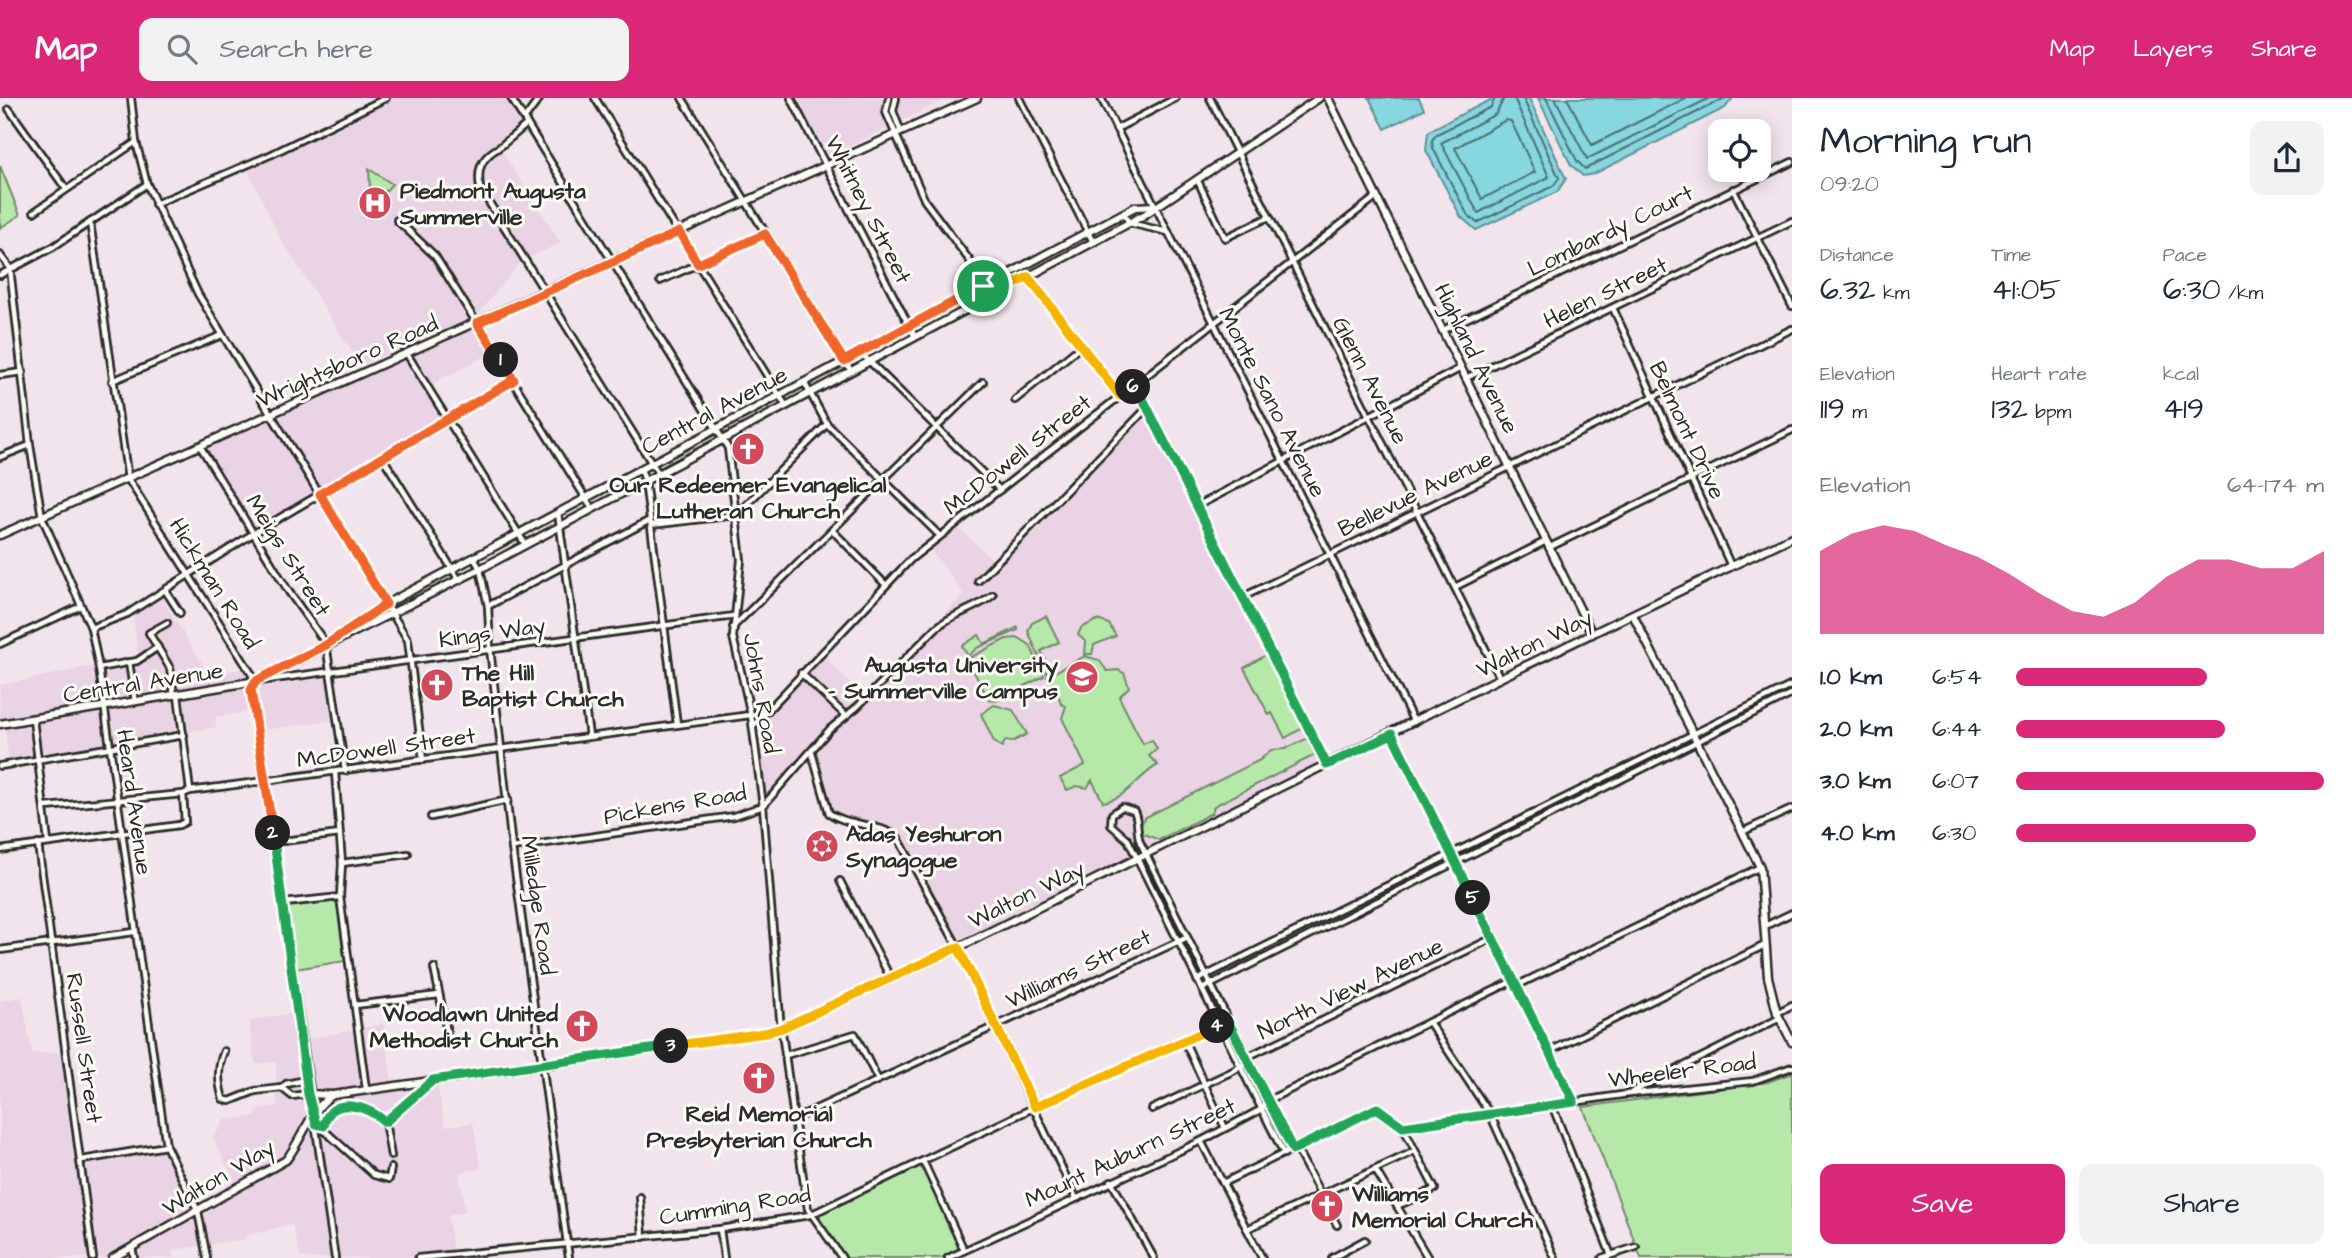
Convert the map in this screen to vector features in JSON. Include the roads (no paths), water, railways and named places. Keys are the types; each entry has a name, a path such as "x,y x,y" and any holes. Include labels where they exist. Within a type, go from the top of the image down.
{"main road":[{"name":"Wrightsboro Road","path":"0,535 977,98"},
{"name":"Central Avenue","path":"0,724 256,681 480,569 1129,223 1319,98"},
{"name":"Highland Avenue","path":"1328,98 1592,634"},
{"name":"Central Avenue","path":"326,645 386,604 983,286 1138,206 1155,206"},
{"name":"Walton Way","path":"113,1258 286,1160 298,1145 322,1101 333,1095 765,1033 782,1028 958,947 1392,734 1500,678 1792,537"},
{"path":"1633,615 1760,867 1768,977 1779,1015 1792,1042"},
{"path":"308,1094 333,1095"}],"street":[{"path":"131,98 136,142 147,184 198,294 408,640 423,760"},
{"path":"155,204 270,155 386,98"},
{"name":"Johns Road","path":"511,98 722,439 730,459 741,560 732,627 751,715 763,806 782,1028 794,1119 810,1214 842,1258"},
{"path":"540,98 526,121 483,160 478,178 480,188 658,473"},
{"path":"595,98 787,406"},
{"path":"682,98 851,371"},
{"name":"Whitney Street","path":"791,98 915,337"},
{"path":"889,98 886,112 898,134 925,201 973,265 989,297"},
{"path":"897,98 893,111 898,134"},
{"path":"1019,98 1093,242"},
{"name":"Monte Sano Avenue","path":"1101,98 1415,722"},
{"path":"1116,129 1176,98"},
{"name":"Glenn Avenue","path":"1210,98 1500,678"},
{"path":"9,108 66,189"},
{"path":"34,212 136,142"},
{"name":"Lombardy Court","path":"1444,330 1792,162"},
{"path":"1197,178 1225,238 1269,217"},
{"path":"0,275 53,247 147,184"},
{"path":"1733,189 1792,306"},
{"name":"McDowell Street","path":"752,727 885,584 940,536 1378,195"},
{"path":"1124,214 1129,223 1168,232"},
{"path":"397,220 433,253 592,508"},
{"name":"Helen Street","path":"1466,379 1792,221"},
{"name":"Hickman Road","path":"90,222 128,479 256,681 251,690 284,904 308,1094 316,1124 335,1258"},
{"path":"660,281 765,234"},
{"path":"0,255 10,268"},
{"name":"Heard Avenue","path":"10,268 30,445 42,517 91,628 99,668 166,1146 198,1211 207,1258"},
{"path":"1028,277 1120,396"},
{"name":"Belmont Drive","path":"1612,308 1731,567"},
{"name":"Bellevue Avenue","path":"1243,597 1792,329"},
{"path":"112,381 222,335"},
{"path":"1015,400 1081,346"},
{"path":"860,352 1000,490"},
{"path":"407,354 525,544"},
{"path":"1197,506 1461,368"},
{"path":"0,375 23,372"},
{"path":"91,628 127,614 254,533 514,380"},
{"path":"732,627 983,382"},
{"path":"804,383 827,425 940,536"},
{"path":"1136,385 1327,765"},
{"path":"978,581 1147,408"},
{"path":"488,606 651,523 736,515 827,425"},
{"path":"1455,587 1792,430"},
{"path":"0,457 30,445"},
{"name":"Meigs Street","path":"200,446 326,645 345,771"},
{"path":"383,458 459,580"},
{"path":"640,469 645,481 661,624 677,724"},
{"path":"558,513 589,736"},
{"path":"832,530 885,584"},
{"name":"Milledge Road","path":"474,558 480,569 488,606 489,648 503,748 512,848 569,1258"},
{"path":"165,590 180,613"},
{"name":"Pickens Road","path":"512,848 734,816 763,806 846,716 936,628 946,620 978,607 993,595"},
{"path":"0,644 81,606"},
{"name":"Kings Way","path":"256,681 734,616"},
{"path":"167,622 149,633 170,668 184,735 190,791"},
{"path":"99,668 129,662 158,648"},
{"path":"129,662 135,702"},
{"path":"802,673 846,716"},
{"path":"1197,980 1789,686 1791,695 1202,989"},
{"name":"McDowell Street","path":"46,807 183,794 265,780 765,713"},
{"path":"33,719 46,807 48,842"},
{"path":"1392,734 1574,1102"},
{"path":"0,766 184,735"},
{"path":"812,752 830,813 889,832 898,838 958,947 1075,1196"},
{"path":"335,772 342,863 340,897 366,1089"},
{"path":"1606,776 1612,786"},
{"path":"0,850 185,822 183,794"},
{"path":"1563,798 1567,807"},
{"path":"431,817 508,800"},
{"path":"1284,1154 1128,840 1111,825 1112,814 1122,807 1134,811 1138,817 1137,834 1146,855 1269,1101 1337,1225"},
{"path":"1744,831 1792,809"},
{"path":"1510,824 1515,834"},
{"path":"274,842 340,834"},
{"name":"Russell Street","path":"38,844 93,1258"},
{"path":"342,863 408,854"},
{"name":"Mount Auburn Street","path":"948,1258 1075,1196 1201,1141 1261,1109 1269,1101 1429,1022 1760,867"},
{"path":"840,881 890,977"},
{"path":"284,904 340,897"},
{"path":"1158,904 1168,899"},
{"path":"1348,904 1353,914"},
{"path":"1765,926 1792,913"},
{"path":"0,950 134,932"},
{"path":"1291,933 1295,942"},
{"name":"Williams Street","path":"794,1119 1186,937"},
{"name":"North View Avenue","path":"1152,1110 1240,1067 1247,1058 1493,938"},
{"path":"1550,1051 1765,946"},
{"path":"434,968 447,1032"},
{"path":"355,1005 439,995"},
{"path":"1628,1094 1779,1015 1792,1005"},
{"name":"Cumming Road","path":"418,1258 720,1229 810,1214 1035,1107 1228,1021"},
{"path":"1429,1022 1490,1114 1555,1258"},
{"path":"786,1055 855,1034 878,1080"},
{"path":"1184,1040 1225,1128"},
{"path":"224,1051 218,1066 223,1099 230,1101 255,1091 282,1088 286,1084 306,1080"},
{"name":"Wheeler Road","path":"1403,1127 1628,1094 1753,1081 1792,1067"},
{"path":"385,1122 433,1080"},
{"path":"282,1088 292,1096 308,1094"},
{"path":"324,1126 331,1113 354,1104 366,1107 385,1122 391,1156"},
{"path":"1552,1105 1611,1255"},
{"path":"1223,1183 1377,1108 1403,1127 1435,1188 1397,1206"},
{"path":"316,1124 324,1126"},
{"path":"324,1126 326,1131 374,1175 389,1180 391,1168"},
{"path":"1201,1141 1262,1258"},
{"path":"82,1160 166,1146"},
{"path":"1247,1229 1415,1151"},
{"path":"923,1161 964,1250"},
{"path":"1376,1171 1428,1258"},
{"path":"1111,1181 1154,1258"},
{"path":"640,1197 643,1237"},
{"path":"720,1229 724,1258"},
{"path":"1332,1258 1343,1256 1364,1240"},
{"path":"132,1247 134,1258"},
{"path":"1602,1258 1636,1247"}],"water":[{"path":"1369,98 1419,98 1424,109 1385,129"},
{"path":"1494,98 1529,98 1566,179 1557,192 1476,230 1461,217 1426,150 1428,132"},
{"path":"1538,98 1733,98 1725,108 1594,174 1583,176 1571,165"}],"place":[{"name":"Piedmont Augusta Summerville","path":"375,203"},
{"name":"Our Redeemer Evangelical Lutheran Church","path":"748,449"},
{"name":"Augusta University - Summerville Campus","path":"1082,677"},
{"name":"The Hill Baptist Church","path":"437,685"},
{"name":"Adas Yeshuron Synagogue","path":"822,846"},
{"name":"Woodlawn United Methodist Church","path":"582,1026"},
{"name":"Reid Memorial Presbyterian Church","path":"759,1078"},
{"name":"Williams Memorial Church","path":"1327,1206"}]}
